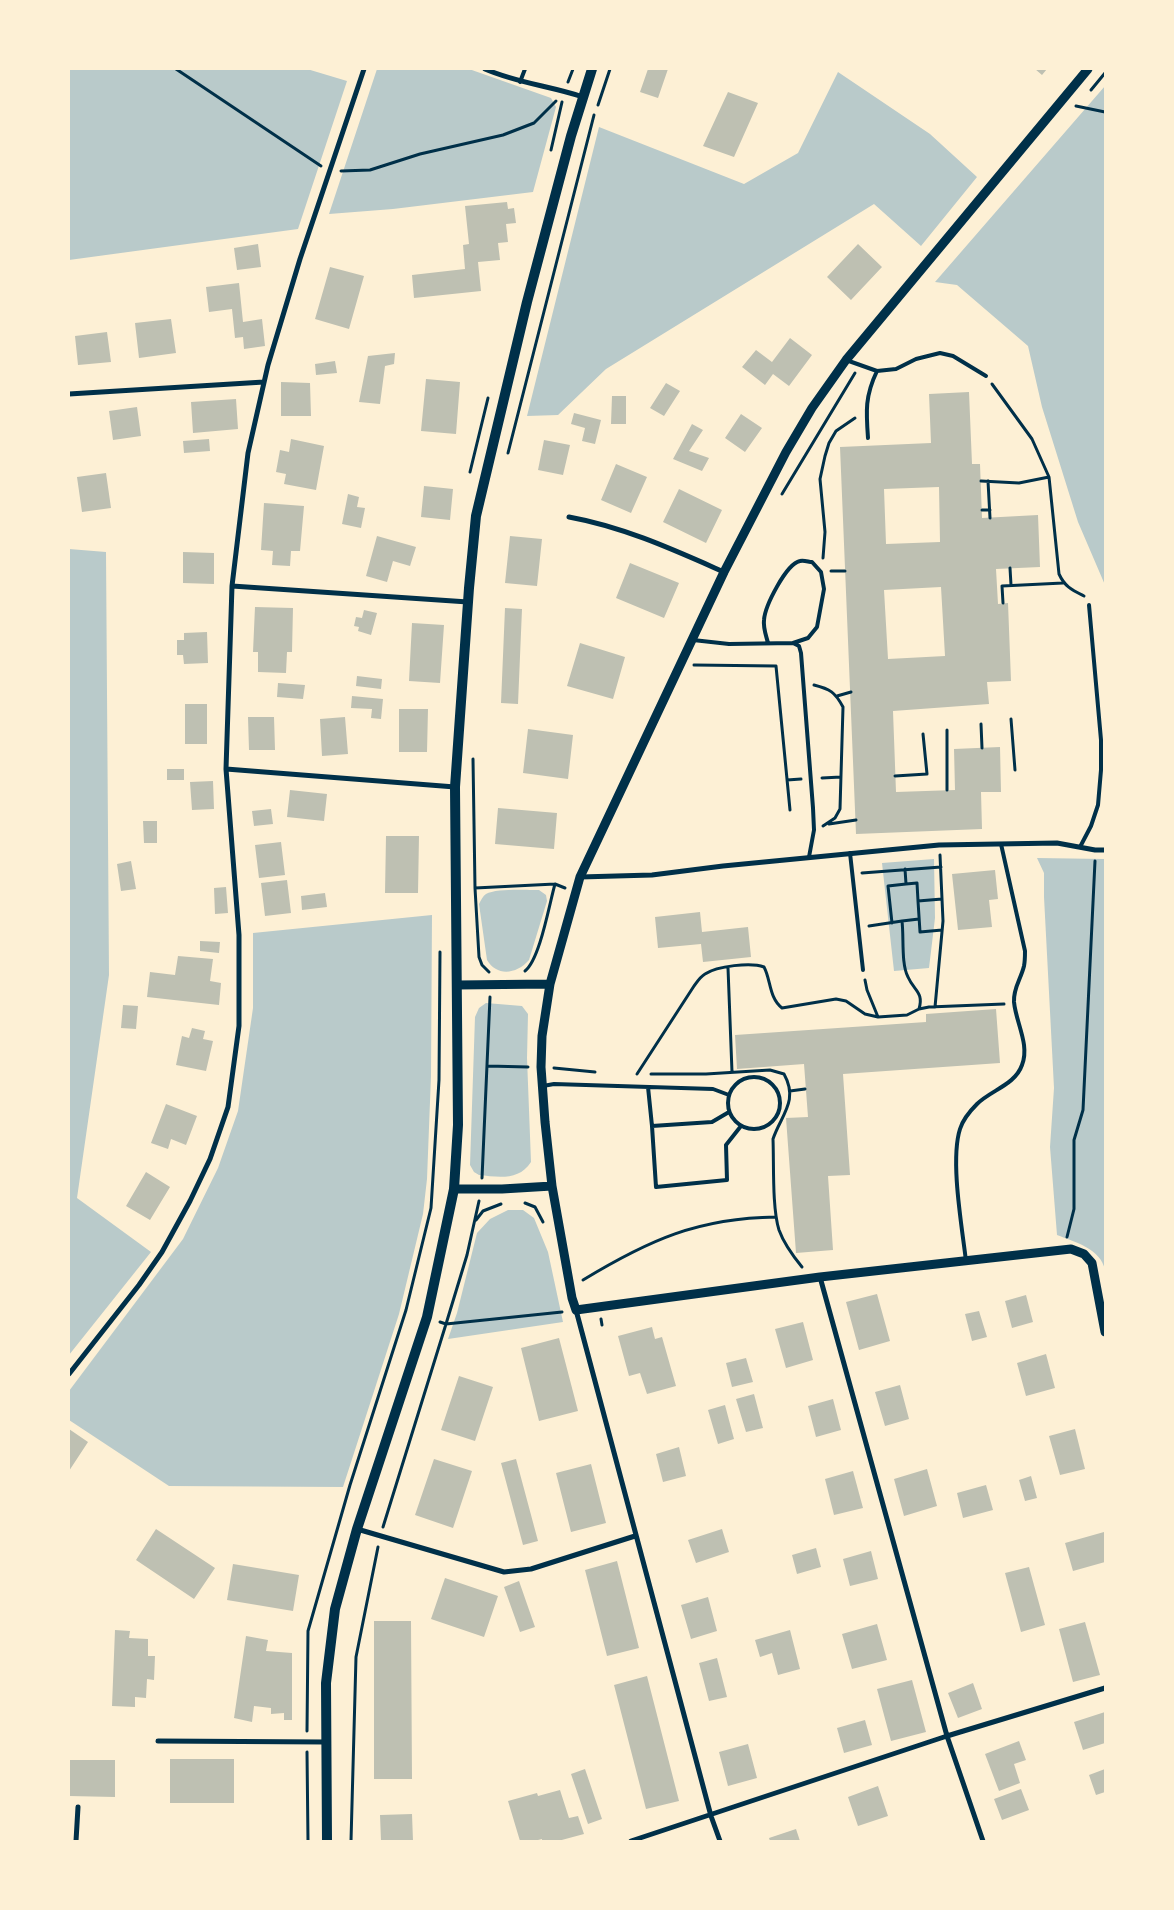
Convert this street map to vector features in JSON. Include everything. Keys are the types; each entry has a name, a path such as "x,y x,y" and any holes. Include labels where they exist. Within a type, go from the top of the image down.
{"main road":[{"path":"327,1841 326,1683 329,1645 335,1609 357,1529 427,1317 454,1189 458,1125 455,787 476,516 526,302 571,136 592,69"}],"street":[{"path":"69,1374 140,1285 162,1252 210,1159 228,1107 239,1026 239,935 226,769 232,586 248,453 264,382 300,259 364,69"},
{"path":"485,69 506,78 565,91 583,98"},
{"path":"720,1841 711,1816 572,1298 552,1186 541,1067 542,1036 550,984 580,877 724,572 786,452 812,408 846,360 1088,69"},
{"path":"69,394 264,382"},
{"path":"569,517 597,522 630,533 724,572"},
{"path":"232,586 468,602"},
{"path":"226,769 455,787"},
{"path":"580,877 652,875 939,845 1057,843 1105,850"},
{"path":"457,985 550,984"},
{"path":"454,1189 552,1186"},
{"path":"576,1310 820,1277 1070,1249 1084,1254 1092,1263 1105,1332"},
{"path":"820,1277 947,1736 982,1841"},
{"path":"357,1529 504,1572 531,1569 635,1536"},
{"path":"631,1841 711,1816 947,1736 1105,1688"},
{"path":"158,1741 325,1742"},
{"path":"76,1841 78,1807"}],"lane":[{"path":"520,82 525,69"},
{"path":"846,360 877,371 896,369 916,359 940,352 953,356 986,376"},
{"path":"868,438 866,404 869,386 877,371"},
{"path":"693,640 729,644 768,643 793,642 808,638 817,627 824,589 821,572 812,562 800,561 790,567 769,602 763,628 768,643"},
{"path":"1080,847 1091,826 1098,805 1101,770 1101,740 1089,605"},
{"path":"793,642 799,646 801,652 814,830 808,858"},
{"path":"966,1261 956,1147 960,1127 970,1111 983,1098 1012,1079 1021,1068 1026,1056 1014,1002 1014,990 1024,964 1025,951 1001,844"},
{"path":"850,853 863,970"},
{"path":"756,1077 765,1078 772,1083 780,1098 781,1107 778,1115 766,1127 758,1130 749,1129 741,1126 729,1112 729,1095 733,1087 740,1081 756,1077"},
{"path":"543,1086 554,1084 713,1089 729,1095"},
{"path":"648,1087 656,1187 727,1180 726,1145 741,1126"},
{"path":"652,1126 712,1122 729,1112"}],"path":[{"path":"176,69 329,171 370,170 420,154 503,135 534,123 565,91"},
{"path":"507,457 595,111 610,69"},
{"path":"1076,106 1105,112"},
{"path":"986,376 1032,439 1049,477 1059,574 1063,583 1070,590 1084,596 1088,600 1089,605"},
{"path":"821,572 825,532 820,479 829,443 836,431 856,418 866,404"},
{"path":"981,481 1019,483 1049,477"},
{"path":"988,481 990,518"},
{"path":"982,510 990,510"},
{"path":"1010,568 1011,585"},
{"path":"1003,603 1002,586 1063,583"},
{"path":"693,664 776,666 790,810"},
{"path":"803,682 826,688 837,696 843,707 840,809 835,818 828,824"},
{"path":"837,696 851,692"},
{"path":"1011,719 1016,770"},
{"path":"981,724 982,748"},
{"path":"947,730 947,790"},
{"path":"895,776 926,774 923,734"},
{"path":"446,1324 467,1254 482,1189 488,1066 491,973 482,965 479,957 475,888 473,750"},
{"path":"814,830 828,824 856,820"},
{"path":"935,1007 942,930 939,845"},
{"path":"1074,1239 1067,1237 1074,1208 1074,1140 1083,1110 1095,850"},
{"path":"853,874 941,867"},
{"path":"905,869 906,884"},
{"path":"892,923 888,886 916,883 920,932 942,930"},
{"path":"475,888 554,884 576,891"},
{"path":"521,974 530,967 536,954 554,884"},
{"path":"918,901 942,899"},
{"path":"858,928 920,919"},
{"path":"902,921 907,977 918,992 921,1001 919,1009"},
{"path":"637,1074 703,975 714,970 755,964 764,966 769,976 772,996 776,1004 782,1008 836,999 846,1001 865,1014 878,1017 907,1015 919,1009 935,1007 998,1005 1014,1002"},
{"path":"728,968 732,1072"},
{"path":"863,970 867,990 878,1017"},
{"path":"488,1066 553,1068"},
{"path":"790,1091 806,1089"},
{"path":"521,1202 535,1207 544,1224"},
{"path":"474,1222 483,1211 498,1204 506,1203"},
{"path":"583,1280 618,1259 665,1236 708,1224 745,1217 776,1217"}],"shaded area":[{"path":"69,69 307,69 347,81 298,229 69,260"},
{"path":"377,69 469,69 551,98 556,107 533,192 393,209 329,214"},
{"path":"838,72 930,134 977,177 921,246 874,204 606,369 558,415 527,416 599,127 744,184 798,153"},
{"path":"1105,86 1105,585 1078,522 1042,407 1028,346 957,285 935,282"},
{"path":"69,549 106,552 109,975 77,1198 151,1252 69,1355"},
{"path":"1037,858 1105,859 1105,1270 1103,1263 1093,1252 1086,1247 1057,1235 1050,1147 1054,1088 1044,873"},
{"path":"934,859 935,918 929,968 894,971 882,863"},
{"path":"539,890 546,895 547,901 529,960 513,971 507,972 496,969 487,960 479,904 486,894 491,892"},
{"path":"432,915 431,1076 427,1179 423,1214 399,1314 343,1487 169,1486 69,1420 69,1391 183,1239 218,1168 238,1111 253,1008 253,933"},
{"path":"486,1003 522,1006 528,1014 527,1058 531,1162 520,1172 508,1176 479,1175 474,1172 470,1165 475,1017 479,1008"},
{"path":"508,1210 523,1210 534,1218 548,1252 563,1322 448,1339 457,1313 477,1233 490,1219"}],"building":[{"path":"648,69 668,69 658,98 640,92"},
{"path":"1035,69 1047,69 1042,75"},
{"path":"728,92 758,103 734,157 703,146"},
{"path":"507,202 508,209 514,208 516,223 506,224 508,242 498,243 500,260 478,262 481,291 414,298 412,275 465,269 463,245 469,244 465,206"},
{"path":"258,244 261,267 237,270 234,248"},
{"path":"858,244 882,267 851,300 827,277"},
{"path":"330,267 364,276 349,329 315,319"},
{"path":"239,283 243,322 262,319 265,346 244,349 243,337 235,338 232,309 209,312 206,287"},
{"path":"171,319 176,353 139,358 135,323"},
{"path":"107,332 111,362 78,365 75,336"},
{"path":"790,338 812,355 789,386 773,374 765,385 742,367 756,350 772,362"},
{"path":"395,353 394,364 385,366 380,404 359,402 368,356"},
{"path":"335,361 337,373 316,375 315,364"},
{"path":"426,379 460,382 456,434 421,431"},
{"path":"281,382 310,383 311,416 281,416"},
{"path":"666,383 680,391 664,416 650,408"},
{"path":"969,392 972,464 980,464 982,518 1038,515 1040,567 996,569 998,604 1008,603 1011,681 987,682 989,704 893,711 896,792 955,790 954,749 1000,747 1001,792 981,792 982,829 856,834 840,447 931,443 929,394","holes":["939,487 940,542 886,544 884,489","941,587 945,656 888,659 884,590"]},
{"path":"612,396 626,396 626,424 611,424"},
{"path":"236,399 238,429 193,433 191,402"},
{"path":"137,407 141,436 113,440 109,411"},
{"path":"574,413 601,420 595,444 582,441 585,428 571,424"},
{"path":"741,414 762,428 745,452 725,438"},
{"path":"692,424 703,430 689,451 709,458 702,471 673,459"},
{"path":"209,439 210,451 184,453 183,441"},
{"path":"291,439 324,446 316,490 284,484 286,474 276,472 280,450 289,452"},
{"path":"544,440 570,445 563,475 538,470"},
{"path":"616,464 647,477 631,513 601,500"},
{"path":"106,473 111,508 82,512 77,477"},
{"path":"424,486 453,489 450,520 421,517"},
{"path":"679,489 722,510 706,543 663,522"},
{"path":"348,494 359,497 357,507 365,508 361,528 342,524"},
{"path":"264,503 304,506 300,551 291,551 290,566 272,565 273,551 261,550"},
{"path":"377,536 416,547 410,566 393,561 387,582 366,576"},
{"path":"510,536 542,539 537,586 505,583"},
{"path":"183,552 214,553 214,584 183,583"},
{"path":"630,563 679,583 664,618 616,598"},
{"path":"255,607 293,608 292,652 287,652 286,673 258,672 258,652 253,652"},
{"path":"505,608 522,609 518,704 501,703"},
{"path":"364,610 377,613 371,635 358,631 359,627 354,626 356,617 362,618"},
{"path":"412,623 444,625 440,683 409,681"},
{"path":"207,632 208,663 184,664 183,655 177,655 177,640 184,640 184,633"},
{"path":"580,643 625,657 613,699 567,686"},
{"path":"357,676 382,679 381,689 356,686"},
{"path":"278,683 305,685 303,699 277,697"},
{"path":"352,696 383,699 381,719 371,718 372,709 351,708"},
{"path":"185,704 207,704 207,744 185,744"},
{"path":"399,709 428,709 427,752 399,752"},
{"path":"248,717 274,717 275,750 249,750"},
{"path":"345,717 348,754 322,756 320,719"},
{"path":"528,729 573,735 568,779 523,773"},
{"path":"167,769 184,769 184,780 167,780"},
{"path":"213,781 214,809 192,810 190,782"},
{"path":"290,790 327,794 324,821 287,817"},
{"path":"498,808 557,813 554,849 495,844"},
{"path":"271,809 273,824 254,826 252,811"},
{"path":"143,821 157,821 157,843 144,843"},
{"path":"386,836 419,836 418,893 385,893"},
{"path":"281,842 285,875 259,878 255,845"},
{"path":"131,861 136,889 121,891 117,864"},
{"path":"995,870 998,899 989,900 992,927 958,930 952,874"},
{"path":"287,880 291,913 265,916 261,883"},
{"path":"226,887 228,913 215,914 214,888"},
{"path":"325,893 327,907 302,910 301,896"},
{"path":"700,912 702,932 748,927 751,957 703,962 701,944 658,948 655,917"},
{"path":"200,941 220,942 219,953 200,951"},
{"path":"178,956 213,959 210,981 221,983 219,1005 147,997 150,972 175,975"},
{"path":"123,1005 138,1006 136,1029 121,1028"},
{"path":"996,1009 1000,1063 843,1074 850,1175 828,1176 833,1250 796,1253 786,1118 808,1117 804,1064 737,1069 735,1035 926,1022 926,1014"},
{"path":"192,1028 205,1031 203,1039 213,1041 206,1071 176,1065 182,1036 189,1038"},
{"path":"166,1104 197,1116 186,1145 171,1139 168,1149 151,1143"},
{"path":"146,1172 170,1187 150,1220 126,1206"},
{"path":"877,1294 890,1341 859,1350 846,1302"},
{"path":"1026,1295 1033,1322 1012,1328 1005,1301"},
{"path":"979,1311 987,1337 972,1341 965,1314"},
{"path":"803,1322 813,1360 786,1368 775,1329"},
{"path":"652,1327 655,1339 662,1337 676,1386 647,1394 640,1373 629,1376 618,1336"},
{"path":"559,1338 578,1411 539,1421 521,1348"},
{"path":"1046,1354 1055,1388 1026,1396 1017,1363"},
{"path":"746,1358 753,1382 732,1387 726,1363"},
{"path":"459,1376 493,1387 475,1441 441,1430"},
{"path":"900,1385 909,1419 885,1426 875,1392"},
{"path":"754,1394 763,1428 746,1432 736,1399"},
{"path":"833,1399 841,1430 816,1437 808,1406"},
{"path":"725,1405 734,1439 718,1444 708,1410"},
{"path":"69,1429 88,1442 69,1471"},
{"path":"1075,1429 1085,1469 1060,1475 1049,1436"},
{"path":"679,1447 686,1476 663,1482 656,1454"},
{"path":"434,1459 472,1471 453,1528 415,1515"},
{"path":"516,1459 538,1541 523,1545 501,1463"},
{"path":"591,1464 606,1523 571,1532 556,1473"},
{"path":"927,1469 937,1506 904,1516 894,1479"},
{"path":"853,1471 863,1508 834,1515 825,1479"},
{"path":"1031,1476 1037,1498 1025,1501 1019,1480"},
{"path":"986,1485 993,1510 963,1518 957,1493"},
{"path":"156,1529 215,1568 194,1599 136,1560"},
{"path":"722,1529 729,1552 696,1563 688,1540"},
{"path":"1104,1532 1105,1562 1073,1571 1065,1543"},
{"path":"816,1548 821,1567 797,1574 792,1555"},
{"path":"871,1551 878,1579 850,1586 843,1559"},
{"path":"617,1561 639,1648 607,1656 585,1570"},
{"path":"233,1564 299,1575 293,1611 227,1600"},
{"path":"1029,1567 1045,1625 1021,1632 1005,1573"},
{"path":"445,1578 498,1596 484,1637 431,1619"},
{"path":"519,1581 535,1627 520,1632 504,1587"},
{"path":"708,1597 717,1631 691,1639 681,1605"},
{"path":"374,1621 411,1621 412,1779 374,1779"},
{"path":"1085,1622 1100,1675 1073,1682 1059,1629"},
{"path":"877,1624 887,1660 852,1669 842,1634"},
{"path":"115,1630 130,1631 129,1638 148,1639 148,1656 155,1656 154,1680 147,1679 146,1698 135,1697 135,1707 112,1706"},
{"path":"790,1630 800,1669 778,1675 772,1653 760,1657 755,1640"},
{"path":"246,1636 268,1640 266,1651 292,1653 292,1720 284,1720 284,1713 271,1714 271,1708 254,1706 252,1722 234,1718"},
{"path":"717,1658 727,1697 709,1701 699,1663"},
{"path":"647,1676 679,1801 646,1809 614,1685"},
{"path":"912,1680 926,1732 891,1741 877,1689"},
{"path":"973,1683 982,1709 958,1718 948,1693"},
{"path":"1105,1712 1105,1743 1083,1750 1074,1722"},
{"path":"865,1720 872,1745 844,1753 837,1728"},
{"path":"1019,1741 1026,1760 1014,1764 1020,1783 999,1791 985,1754"},
{"path":"748,1744 757,1778 728,1786 719,1752"},
{"path":"170,1759 234,1759 234,1803 170,1803"},
{"path":"69,1760 115,1760 115,1797 69,1796"},
{"path":"585,1769 602,1819 588,1824 571,1774"},
{"path":"1105,1769 1105,1792 1096,1795 1089,1775"},
{"path":"878,1786 888,1816 858,1826 848,1797"},
{"path":"1021,1789 1029,1810 1002,1820 994,1799"},
{"path":"560,1790 569,1818 578,1816 584,1834 558,1841 542,1841 542,1839 520,1841 508,1801 537,1793 538,1796"},
{"path":"412,1814 413,1841 381,1841 380,1815"},
{"path":"796,1829 800,1841 770,1841 769,1838"}]}
